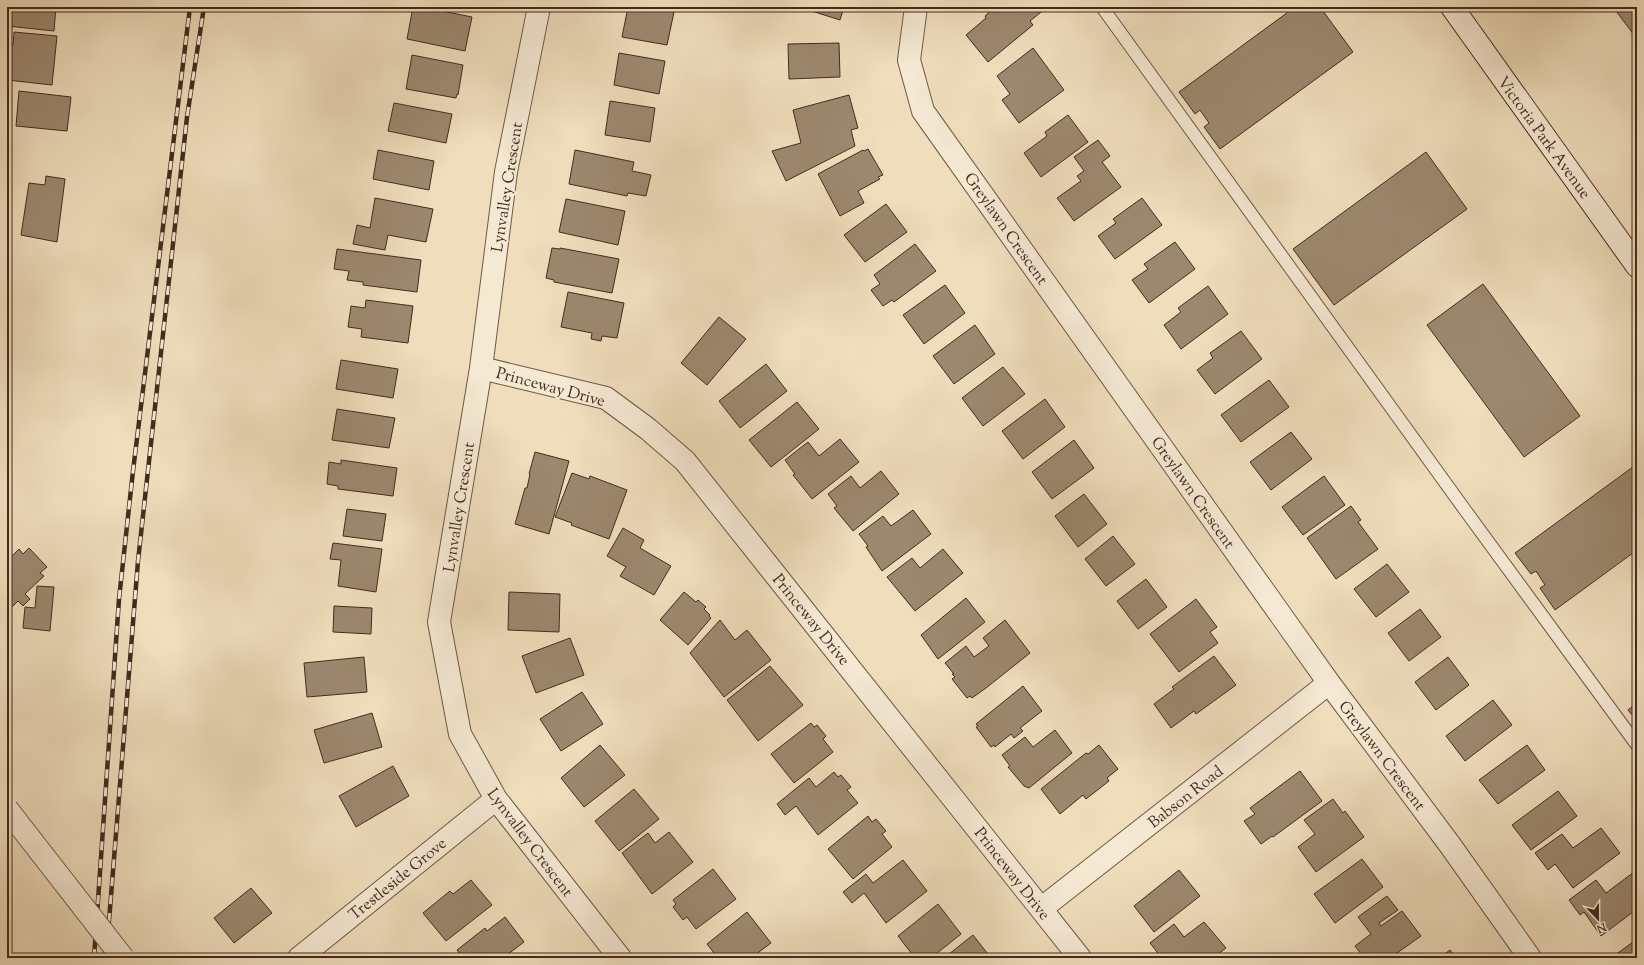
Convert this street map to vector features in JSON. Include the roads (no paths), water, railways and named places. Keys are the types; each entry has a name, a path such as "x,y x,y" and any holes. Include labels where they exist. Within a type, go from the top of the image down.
{"street":[{"name":"Lynvalley Crescent","path":"539,7 506,172 481,368 439,622 460,734 496,799 620,958"},
{"name":"Greylawn Crescent","path":"916,7 909,60 923,111 1329,683 1446,839 1530,958"},
{"name":"Victoria Park Avenue","path":"1452,7 1637,266"},
{"name":"Princeway Drive","path":"481,368 606,398 648,429 686,461 1042,908 1080,958"},
{"name":"Babson Road","path":"1042,908 1329,683"},
{"name":"Trestleside Grove","path":"299,958 496,799"},
{"path":"7,809 123,958"}],"lane":[{"path":"1102,7 1469,516 1637,745"}],"railway":[{"path":"94,958 119,599 133,471 190,7"},
{"path":"106,958 138,561 187,117 204,7"}]}
